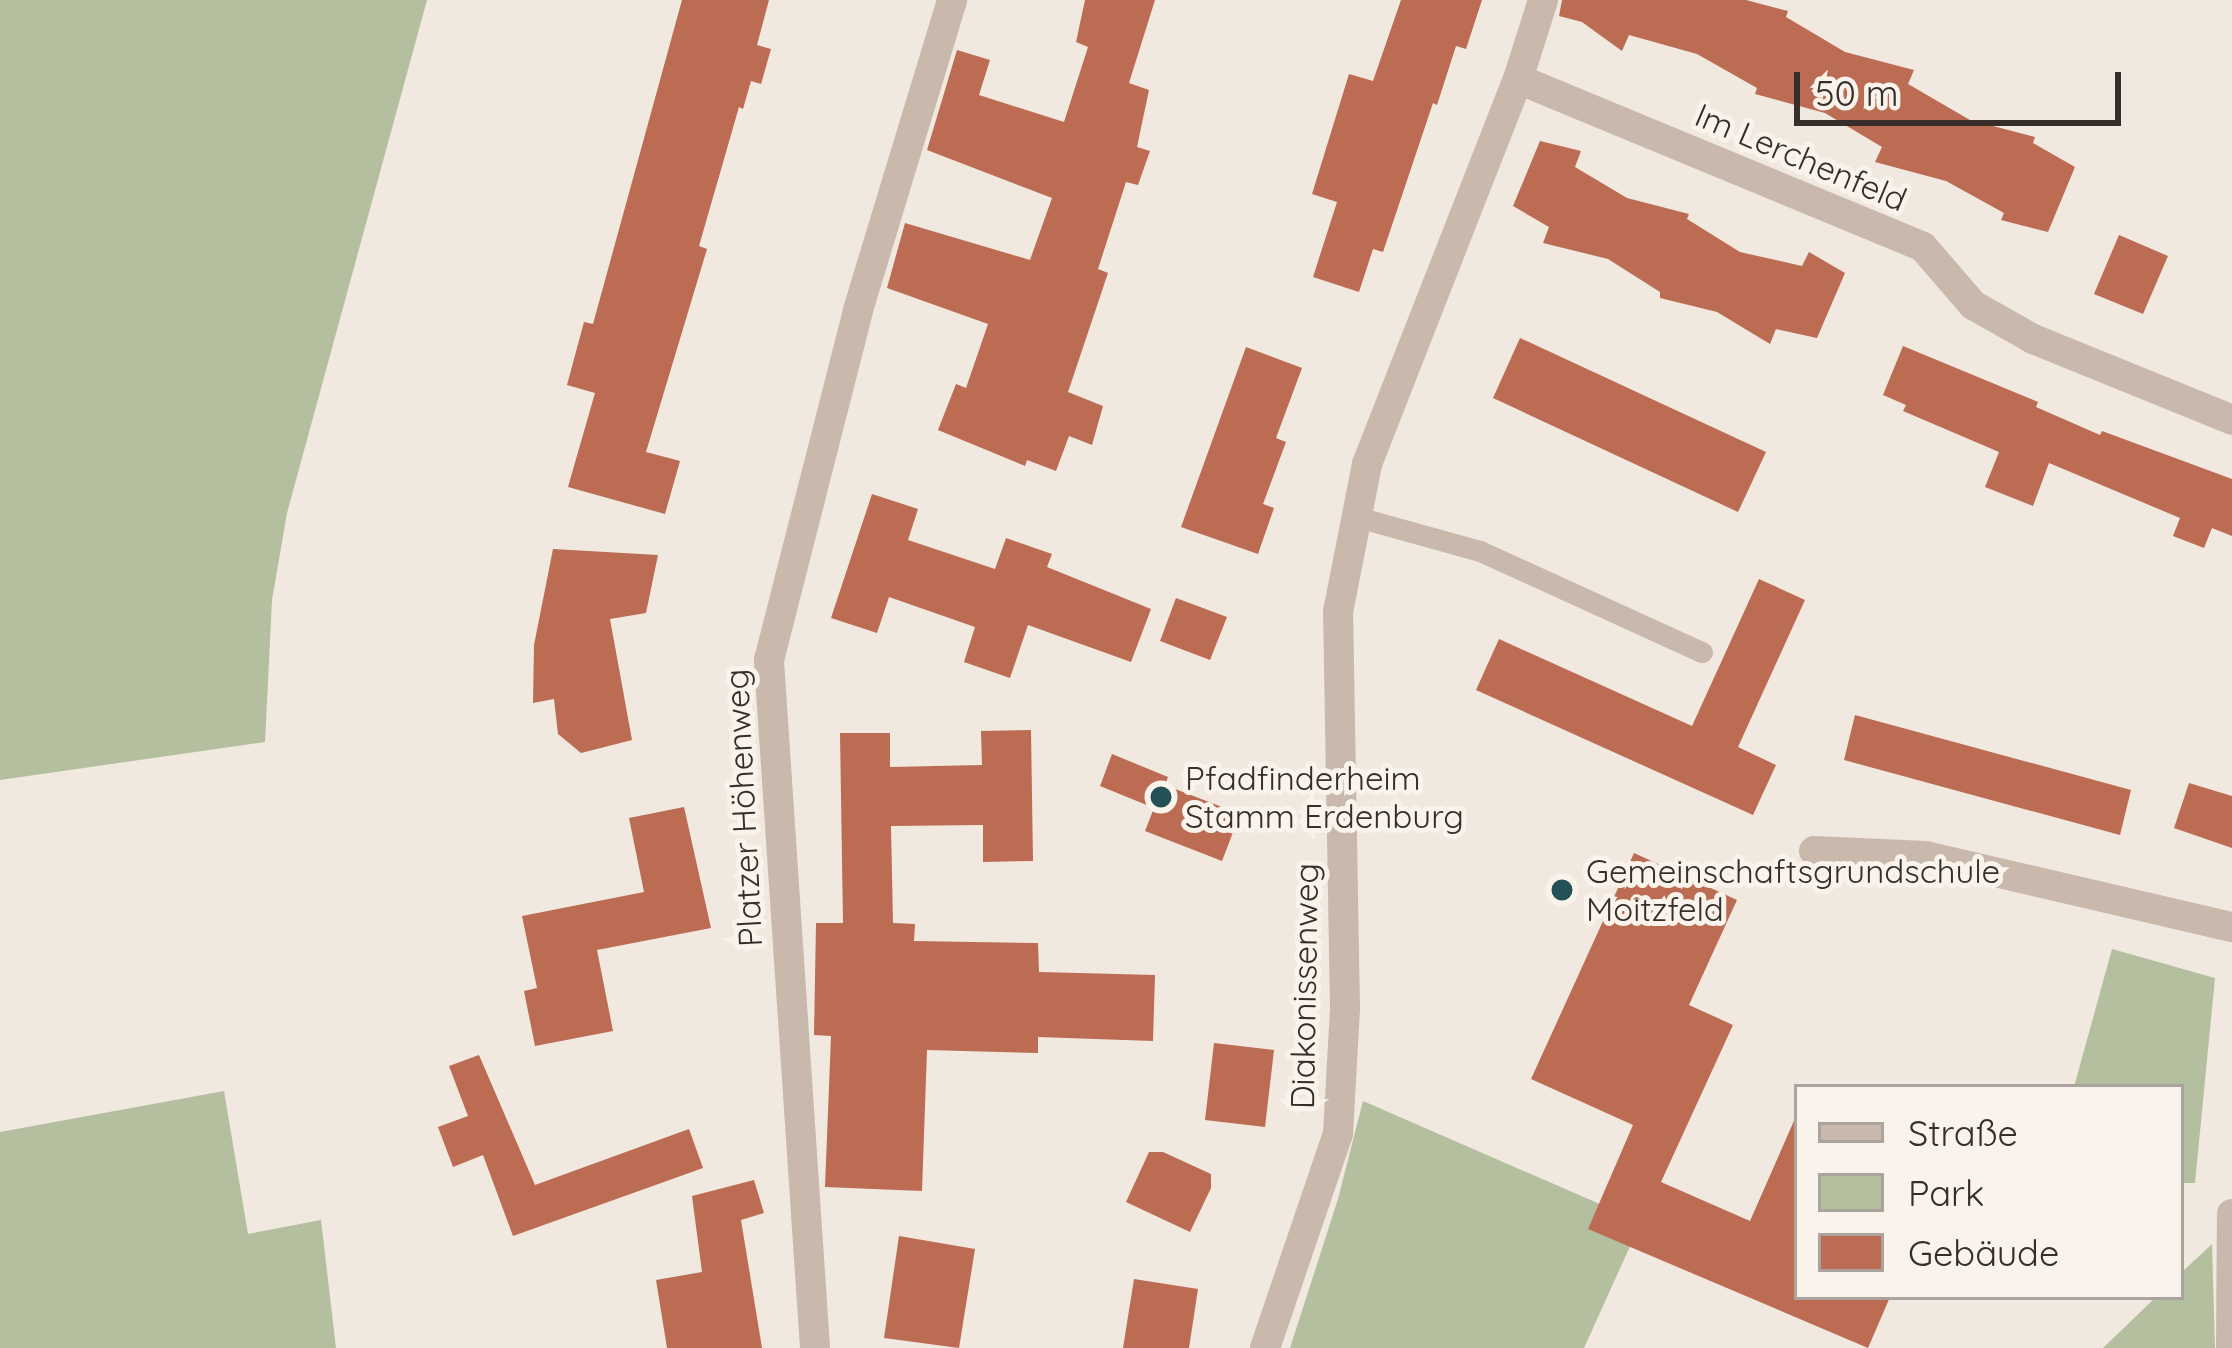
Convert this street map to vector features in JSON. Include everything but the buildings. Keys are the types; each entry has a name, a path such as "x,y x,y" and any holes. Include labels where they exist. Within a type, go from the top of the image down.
{"street":[{"name":"Platzer Höhenweg","path":"815,1348 769,660 858,310 952,0"},
{"name":"Diakonissenweg","path":"1265,1348 1337,1134 1345,1009 1338,612 1367,464 1518,79 1543,0"},
{"name":"Im Lerchenfeld","path":"1518,79 1923,247 1973,304 2033,339 2232,420"},
{"path":"1814,851 1926,856 2232,927"},
{"path":"2231,1348 2232,1214"}],"lane":[{"path":"1357,518 1480,551 1702,652"}],"green space":[{"path":"0,0 427,0 287,513 272,600 265,742 0,780"},
{"path":"2112,949 2215,978 2195,1183 2184,1183 2184,1084 2075,1084"},
{"path":"224,1091 248,1234 321,1220 336,1348 0,1348 0,1132"},
{"path":"1363,1101 1641,1222 1584,1348 1290,1348 1338,1199"},
{"path":"2212,1244 2215,1348 2103,1348 2153,1300 2184,1300 2184,1270"}],"place":[{"name":"Pfadfinderheim Stamm Erdenburg","path":"1161,797"},
{"name":"Gemeinschaftsgrundschule Moitzfeld","path":"1562,890"}]}
